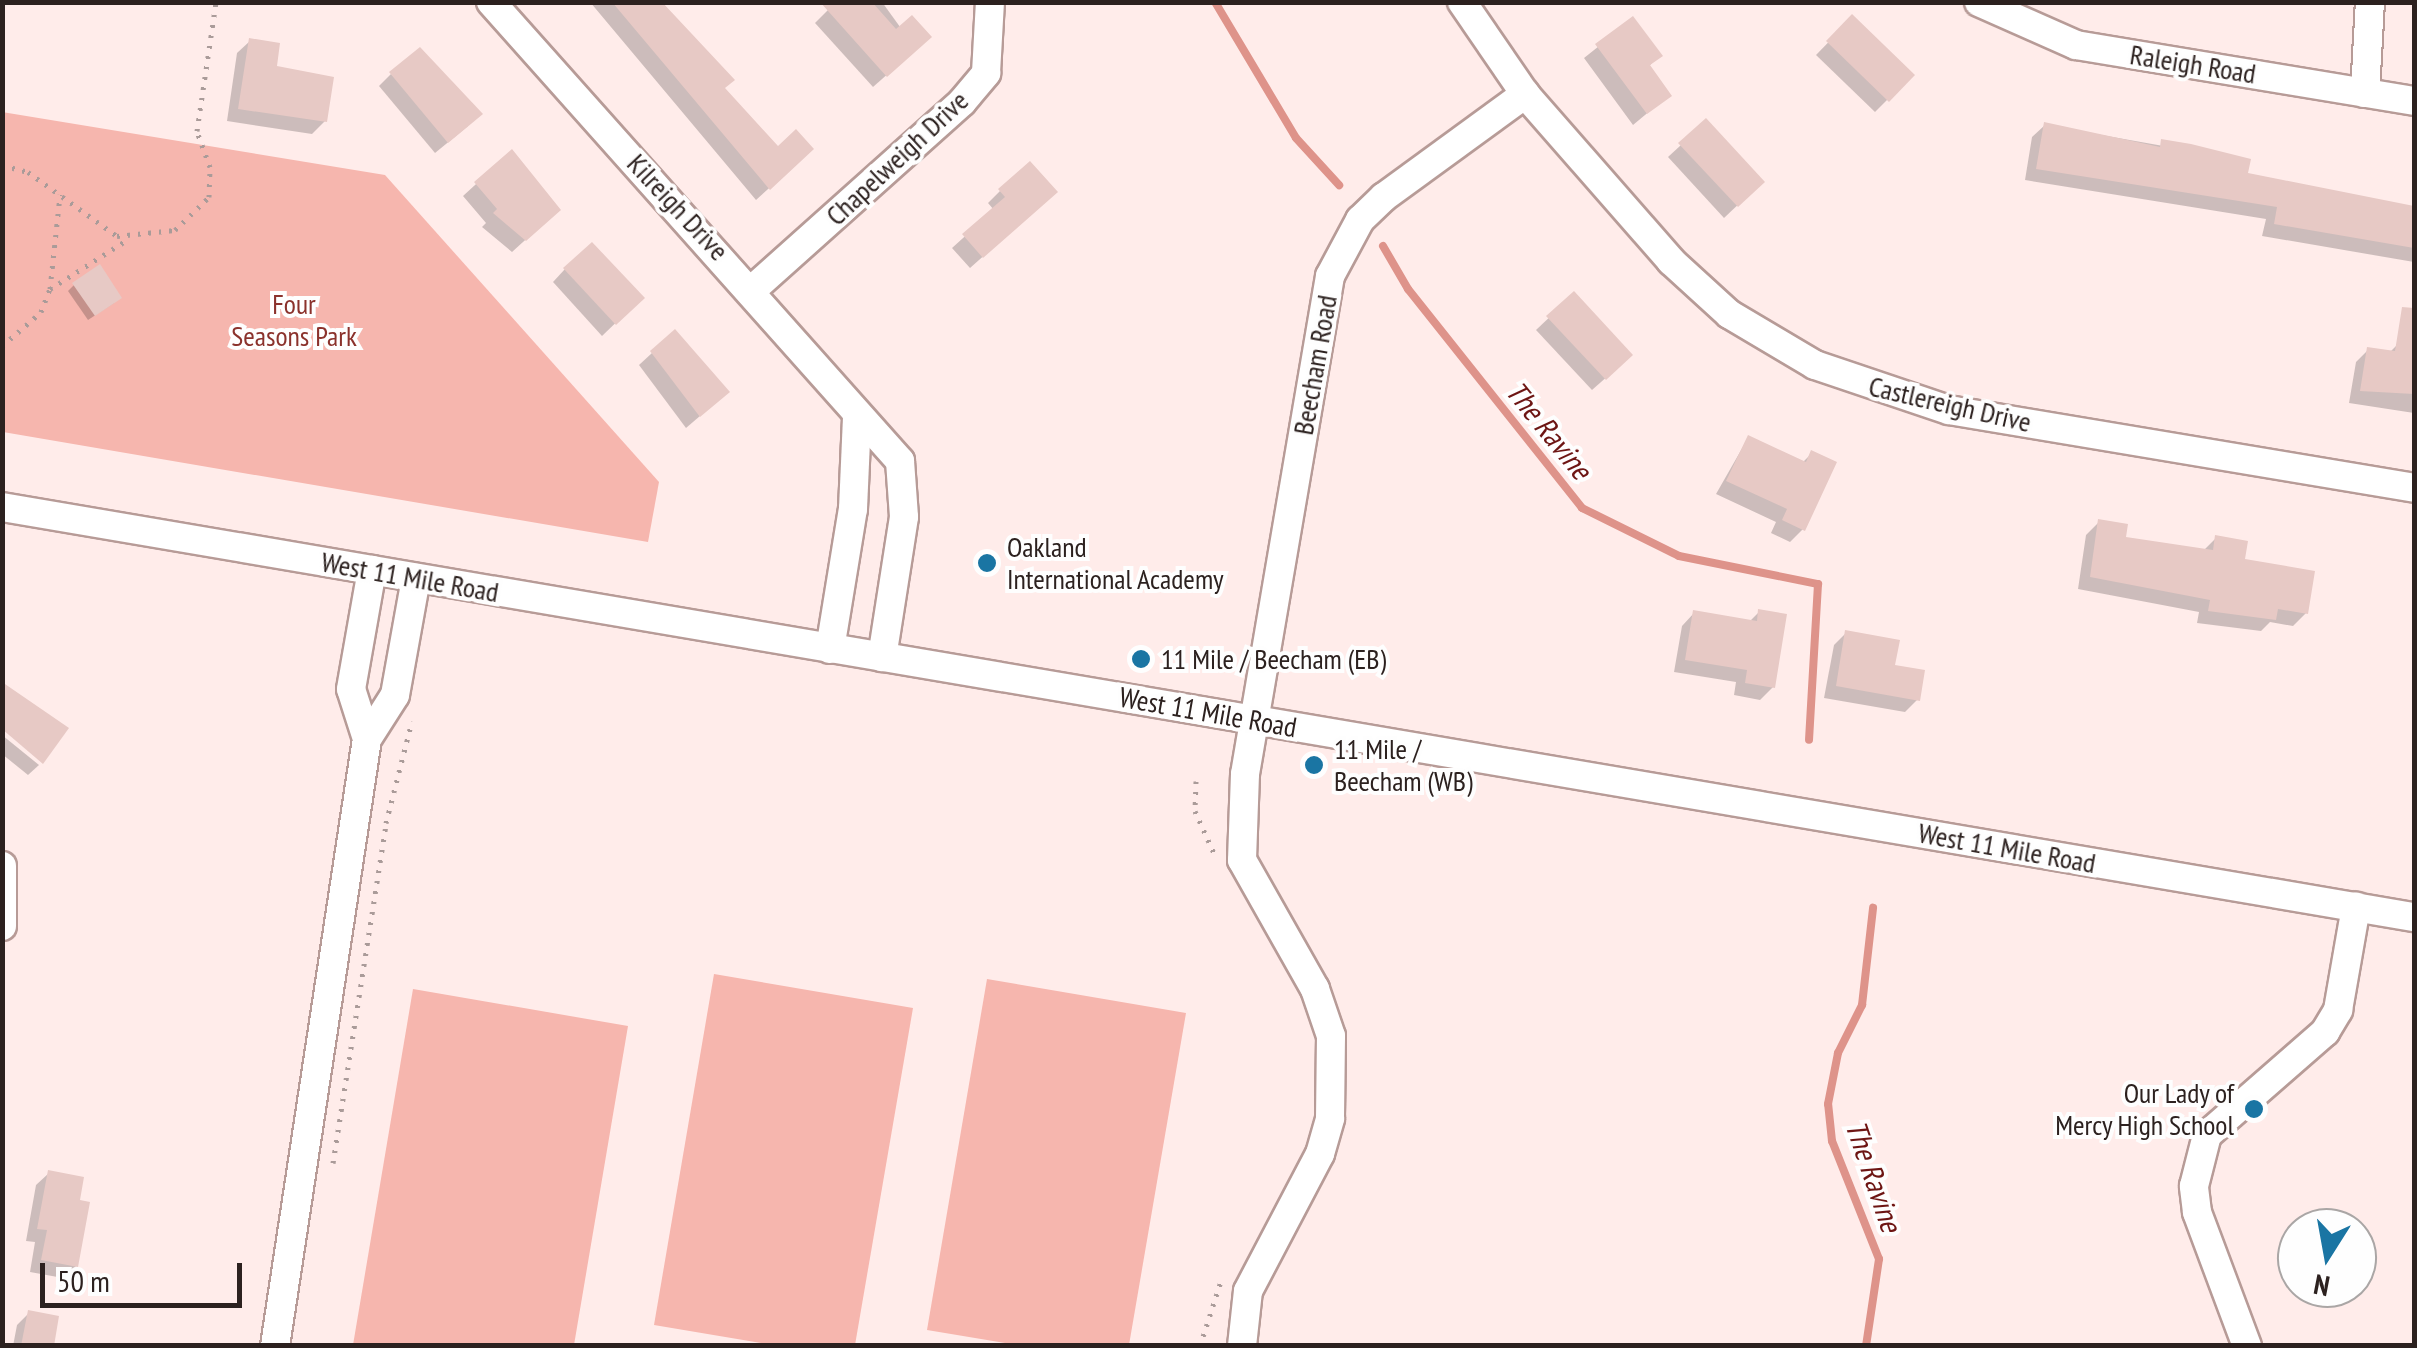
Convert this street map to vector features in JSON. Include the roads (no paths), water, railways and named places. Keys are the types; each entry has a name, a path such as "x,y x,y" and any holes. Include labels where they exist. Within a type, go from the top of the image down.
{"street":[{"name":"Kilreigh Drive","path":"491,2 753,289 857,419 900,461 904,517 882,657"},
{"name":"Chapelweigh Drive","path":"753,289 962,102 986,73 990,2"},
{"name":"Castlereigh Drive","path":"1462,2 1525,94 1671,261 1729,314 1815,365 1949,410 2414,488"},
{"name":"Raleigh Road","path":"1979,2 2076,45 2414,101"},
{"path":"2365,92 2370,2"},
{"name":"Beecham Road","path":"1242,1346 1248,1291 1261,1256 1320,1154 1333,1072 1331,1036 1315,989 1242,860 1245,774 1330,276 1342,247 1384,197 1525,94"},
{"path":"830,648 853,509 857,419"},
{"name":"West 11 Mile Road","path":"2,508 2414,917"},
{"path":"367,739 351,688 372,570"},
{"path":"275,1346 367,739 395,695 416,578"},
{"path":"2,866 2,926"},
{"path":"2247,1346 2197,1212 2194,1186 2206,1135 2325,1032 2338,1010 2356,907"}],"waterway":[{"name":"The Ravine","path":"1215,2 1296,138 1339,185"},
{"name":"The Ravine","path":"1383,246 1408,289 1582,508 1679,556 1818,584 1809,740"},
{"name":"The Ravine","path":"1866,1346 1879,1259 1832,1141 1828,1104 1838,1053 1862,1005 1873,908"}],"place":[{"name":"Oakland International Academy","path":"987,563"},
{"name":"11 Mile / Beecham (EB)","path":"1141,659"},
{"name":"11 Mile / Beecham (WB)","path":"1314,765"},
{"name":"Our Lady of Mercy High School","path":"2254,1109"}],"park label":[{"name":"Four Seasons Park","path":"294,320"}]}
